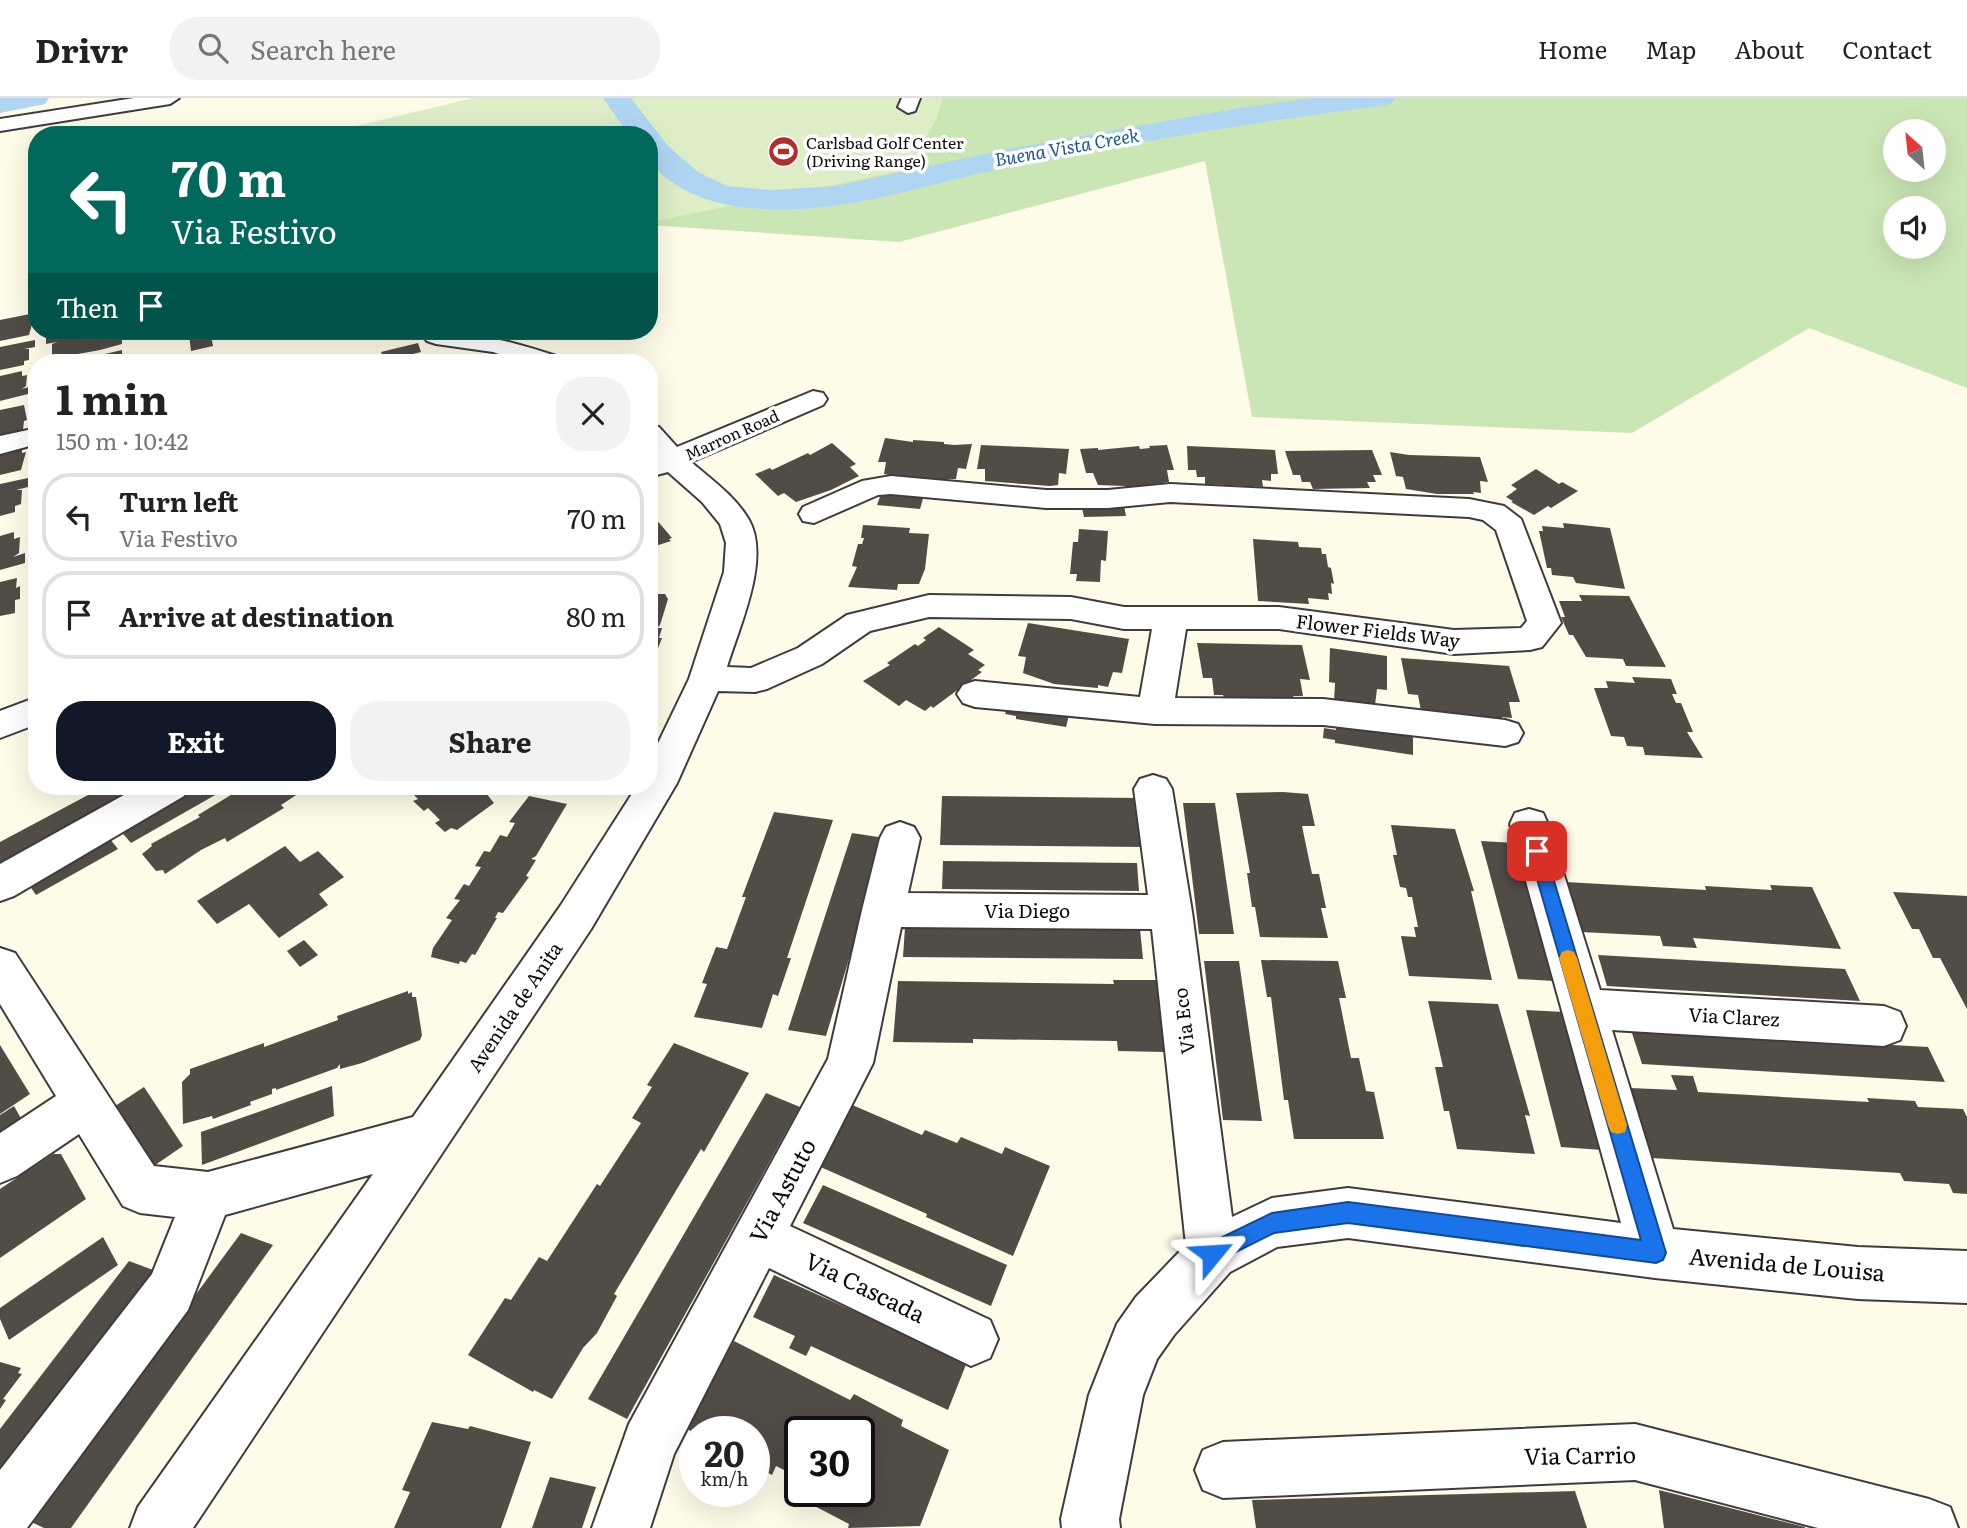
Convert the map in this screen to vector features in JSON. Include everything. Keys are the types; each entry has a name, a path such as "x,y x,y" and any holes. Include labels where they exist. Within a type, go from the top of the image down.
{"street":[{"path":"0,125 170,98"},
{"path":"464,340 498,345 524,354"},
{"name":"Marron Road","path":"658,455 813,399"},
{"path":"0,445 28,438"},
{"name":"Avenida de Anita","path":"658,456 713,496 734,522 742,543 740,572 706,679 658,773"},
{"name":"Flower Fields Way","path":"706,679 755,680 810,656 859,623 929,606 1070,608 1124,618 1279,618 1454,642 1530,639 1544,623 1510,526 1493,513 1469,508 1170,493 1108,499 1046,499 891,485 872,487 814,514"},
{"path":"1155,711 1171,618"},
{"path":"975,694 1155,711 1323,712 1506,733"},
{"path":"0,725 28,714"},
{"name":"Via Eco","path":"1153,789 1171,912 1212,1254"},
{"path":"0,884 156,795"},
{"name":"Avenida de Anita","path":"159,1528 576,917 646,795"},
{"path":"1529,824 1656,1253"},
{"name":"Via Astuto","path":"621,1528 649,1444 850,1063 900,838"},
{"name":"Via Diego","path":"883,910 1171,912"},
{"path":"0,967 140,1189 208,1196 429,1135"},
{"name":"Via Clarez","path":"1583,1009 1884,1026"},
{"path":"0,1160 86,1103"},
{"path":"0,1517 170,1292 208,1196"},
{"name":"Avenida de Louisa","path":"1091,1528 1090,1519 1116,1395 1136,1343 1155,1316 1212,1254 1272,1223 1348,1213 1656,1253 1858,1273 1967,1277"},
{"name":"Via Cascada","path":"759,1237 971,1339"},
{"name":"Via Carrio","path":"1223,1470 1635,1452 1929,1528"}],"green space":[{"name":"Carlsbad Golf Center (Driving Range)","path":"473,98 942,98 936,119 908,169 658,220 658,126 356,126"},
{"path":"942,98 1967,98 1967,388 1809,328 1632,433 1252,417 1205,161 899,242 658,226 658,220 908,169 936,119"}],"building":[{"path":"28,314 28,335 0,341 0,320"},
{"path":"35,340 35,347 24,349 29,349 29,354 24,365 0,370 0,347"},
{"path":"46,340 122,340 122,344 78,354 52,354 52,344 57,342 46,344"},
{"path":"190,340 212,340 213,346 191,351"},
{"path":"418,343 421,352 382,354 381,352"},
{"path":"122,350 122,354 105,354"},
{"path":"22,371 22,376 27,375 26,386 22,389 28,387 28,394 0,401 0,376"},
{"path":"24,405 27,420 24,421 23,430 0,435 0,410"},
{"path":"885,438 954,445 972,444 966,469 958,468 956,479 926,481 884,474 886,462 878,462"},
{"path":"22,443 22,453 26,452 21,470 0,475 0,449"},
{"path":"832,443 856,464 850,467 859,476 831,490 796,502 784,493 778,496 755,474 770,468 772,470 808,453 810,455"},
{"path":"981,445 1069,449 1066,474 1059,473 1058,485 1050,486 985,481 985,469 977,469"},
{"path":"1167,445 1174,470 1167,470 1169,482 1126,488 1098,485 1093,473 1086,473 1080,449 1139,446 1140,449"},
{"path":"1187,446 1275,450 1278,474 1271,474 1271,481 1262,480 1263,487 1205,484 1205,477 1197,477 1196,470 1188,470"},
{"path":"1372,450 1382,475 1373,475 1376,482 1367,482 1370,488 1313,489 1310,482 1302,482 1300,475 1293,475 1285,451"},
{"path":"1390,452 1480,457 1488,482 1480,481 1481,493 1473,492 1474,494 1437,494 1406,489 1403,477 1396,476"},
{"path":"1536,469 1559,484 1562,482 1578,491 1534,515 1506,497 1517,489 1511,485"},
{"path":"28,478 28,487 16,490 22,490 21,504 15,506 15,512 0,516 0,484"},
{"path":"882,491 924,495 920,509 877,505"},
{"path":"1123,501 1126,516 1084,517 1081,503"},
{"path":"658,522 672,538 669,539 671,541 658,545"},
{"path":"1563,523 1610,528 1625,589 1576,583 1573,577 1552,575 1551,568 1547,568 1539,531 1543,531 1542,526 1564,528"},
{"path":"863,525 910,528 909,533 929,534 925,569 919,584 898,584 897,590 848,587 857,567 852,566 858,544 862,544 864,538 861,538"},
{"path":"1079,529 1108,531 1106,561 1101,560 1100,582 1076,581 1077,574 1070,574 1073,542 1078,542"},
{"path":"14,532 14,539 20,537 19,553 13,557 25,553 25,563 0,570 0,536"},
{"path":"1253,539 1298,542 1299,547 1321,548 1322,554 1326,554 1334,584 1331,583 1332,594 1328,593 1329,600 1308,598 1309,604 1258,601"},
{"path":"17,578 16,588 20,586 20,599 15,600 15,613 0,616 0,582"},
{"path":"658,594 665,594 668,599 658,627"},
{"path":"1579,595 1629,596 1666,667 1626,666 1623,659 1586,657 1573,635 1569,635 1561,617 1565,617 1559,601 1582,601"},
{"path":"1028,623 1129,639 1122,673 1113,672 1108,687 1098,685 1098,688 1054,684 1023,673 1026,657 1018,656"},
{"path":"939,627 974,650 968,654 985,665 978,670 982,672 933,708 931,706 925,711 906,700 899,706 863,681 890,665 887,663 915,644 918,646 926,640 923,638"},
{"path":"658,628 662,628 659,638 662,638 658,648"},
{"path":"1197,643 1302,645 1310,680 1300,679 1303,696 1293,696 1294,699 1224,698 1223,695 1214,695 1212,678 1203,678"},
{"path":"1330,648 1387,656 1387,690 1377,689 1375,705 1334,702 1335,683 1329,682"},
{"path":"1401,658 1509,666 1520,702 1509,702 1512,718 1502,717 1503,721 1421,711 1418,695 1408,694"},
{"path":"1632,677 1671,679 1677,694 1672,694 1676,703 1681,703 1693,732 1687,732 1703,758 1645,755 1643,747 1627,746 1624,737 1611,736 1594,688 1608,688 1606,681 1635,683"},
{"path":"1009,704 1071,707 1066,727 1016,719 1016,716 1005,714"},
{"path":"1336,724 1413,735 1413,755 1335,743 1335,740 1323,738 1324,728 1336,730"},
{"path":"1236,793 1308,794 1315,826 1302,826 1312,874 1319,874 1326,908 1321,908 1328,938 1260,937 1255,907 1252,907 1247,873 1250,873"},
{"path":"88,795 126,795 0,864 0,842"},
{"path":"178,795 215,795 131,843 118,828"},
{"path":"231,795 296,795 281,805 284,808 227,842 225,838 201,850 165,874 163,870 156,871 142,854 151,844 200,817 198,815"},
{"path":"414,795 487,795 494,803 457,830 451,828 445,832 435,823 440,820 428,808 424,811 413,801 418,799"},
{"path":"529,796 567,804 536,856 531,859 536,860 526,876 529,877 503,913 498,912 475,955 472,954 466,963 460,961 459,964 431,957 433,948 452,920 446,918 460,900 454,899 464,884 469,886 481,867 475,866 484,851 490,852 500,835 507,837 515,823 509,822"},
{"path":"942,796 1141,798 1145,847 940,845"},
{"path":"1183,803 1215,803 1234,934 1199,934"},
{"path":"774,812 833,820 787,958 791,958 778,996 773,994 762,1028 694,1017 707,984 702,983 716,947 727,949 746,897 742,897"},
{"path":"1391,825 1455,829 1474,891 1471,891 1492,980 1409,976 1401,936 1416,937 1414,927 1418,927 1412,897 1408,897 1406,888 1400,887 1393,855 1397,855"},
{"path":"852,833 885,838 826,1036 788,1030"},
{"path":"106,834 118,849 36,895 25,879"},
{"path":"1481,841 1515,843 1555,981 1518,979"},
{"path":"285,846 300,862 318,851 344,877 319,894 328,905 279,938 249,904 217,924 197,901"},
{"path":"943,861 1137,863 1139,891 942,889"},
{"path":"1566,882 1706,890 1705,886 1772,890 1770,885 1812,887 1841,949 1693,938 1697,948 1663,946 1660,936 1581,932"},
{"path":"1893,892 1967,896 1967,1009 1940,958 1933,958 1919,929 1912,929"},
{"path":"905,927 1140,929 1143,959 903,957"},
{"path":"304,940 318,955 300,967 287,951"},
{"path":"1598,955 1845,969 1860,1001 1607,986"},
{"path":"1261,960 1338,961 1346,998 1339,998 1351,1058 1359,1058 1366,1091 1374,1092 1384,1139 1294,1139 1288,1100 1284,1100 1271,997 1267,997"},
{"path":"1204,961 1239,961 1262,1121 1223,1120"},
{"path":"1113,980 1158,980 1165,1052 1118,1051 1117,1041 973,1039 973,1043 893,1042 898,981 1114,984"},
{"path":"408,991 408,994 412,992 412,997 416,997 422,1035 420,1040 362,1063 340,1069 340,1064 337,1068 276,1090 272,1089 272,1094 250,1102 251,1105 213,1119 212,1116 183,1124 182,1082 190,1074 190,1069 264,1043 264,1047 338,1020 337,1016"},
{"path":"1428,1001 1498,1004 1530,1116 1525,1115 1535,1154 1457,1149 1449,1111 1444,1111 1435,1067 1443,1067"},
{"path":"1526,1010 1564,1012 1602,1150 1561,1147"},
{"path":"1631,1030 1928,1047 1945,1082 1642,1064"},
{"path":"674,1043 749,1073 704,1152 701,1149 614,1294 617,1296 597,1333 583,1348 552,1399 534,1390 533,1392 468,1355 505,1298 511,1300 539,1257 547,1261 597,1184 600,1186 641,1123 632,1118 652,1087 647,1085"},
{"path":"0,1045 30,1094 0,1114"},
{"path":"1671,1075 1693,1076 1698,1092 1869,1102 1867,1098 1915,1101 1918,1107 1963,1109 1967,1117 1967,1194 1953,1193 1949,1184 1904,1181 1900,1173 1651,1158 1630,1088 1677,1090"},
{"path":"332,1086 334,1116 202,1165 201,1132"},
{"path":"144,1087 183,1146 145,1172 106,1112"},
{"path":"766,1093 800,1107 627,1419 588,1399"},
{"path":"850,1104 922,1135 925,1130 957,1143 961,1137 1002,1154 1005,1147 1050,1166 1013,1256 816,1165"},
{"path":"14,1106 27,1129 0,1147 0,1115"},
{"path":"53,1154 61,1154 86,1199 0,1258 0,1189"},
{"path":"823,1185 1007,1265 991,1306 803,1223"},
{"path":"241,1233 273,1245 71,1528 44,1528 29,1521"},
{"path":"103,1237 118,1265 9,1340 0,1319 0,1308"},
{"path":"129,1261 161,1273 0,1489 0,1429"},
{"path":"774,1275 967,1362 948,1410 811,1346 806,1356 789,1348 795,1336 753,1317"},
{"path":"734,1341 850,1400 854,1394 903,1420 901,1426 949,1450 920,1526 848,1528 849,1524 816,1507 875,1507 875,1416 784,1416 784,1470 776,1466 772,1475 770,1416 692,1416"},
{"path":"0,1362 21,1368 18,1373 22,1374 3,1399 6,1400 0,1409"},
{"path":"432,1422 468,1429 470,1426 531,1442 501,1528 394,1528 410,1492 402,1490"},
{"path":"550,1477 596,1487 582,1528 532,1528"},
{"path":"1659,1490 1805,1527 1805,1528 1664,1528"},
{"path":"1575,1491 1587,1528 1256,1528 1252,1500"}],"waterway":[{"name":"Buena Vista Creek","path":"0,104 35,98"},
{"name":"Buena Vista Creek","path":"617,98 637,126"},
{"name":"Buena Vista Creek","path":"658,154 686,179 709,191 770,200 803,199 871,189 1003,159 1144,133 1381,98"}],"slow traffic":[{"path":"1568,958 1618,1125"}],"place":[{"name":"Carlsbad Golf Center (Driving Range)","path":"783,152"}],"route":[{"path":"1212,1254 1272,1223 1348,1213 1656,1253 1537,851"}]}
